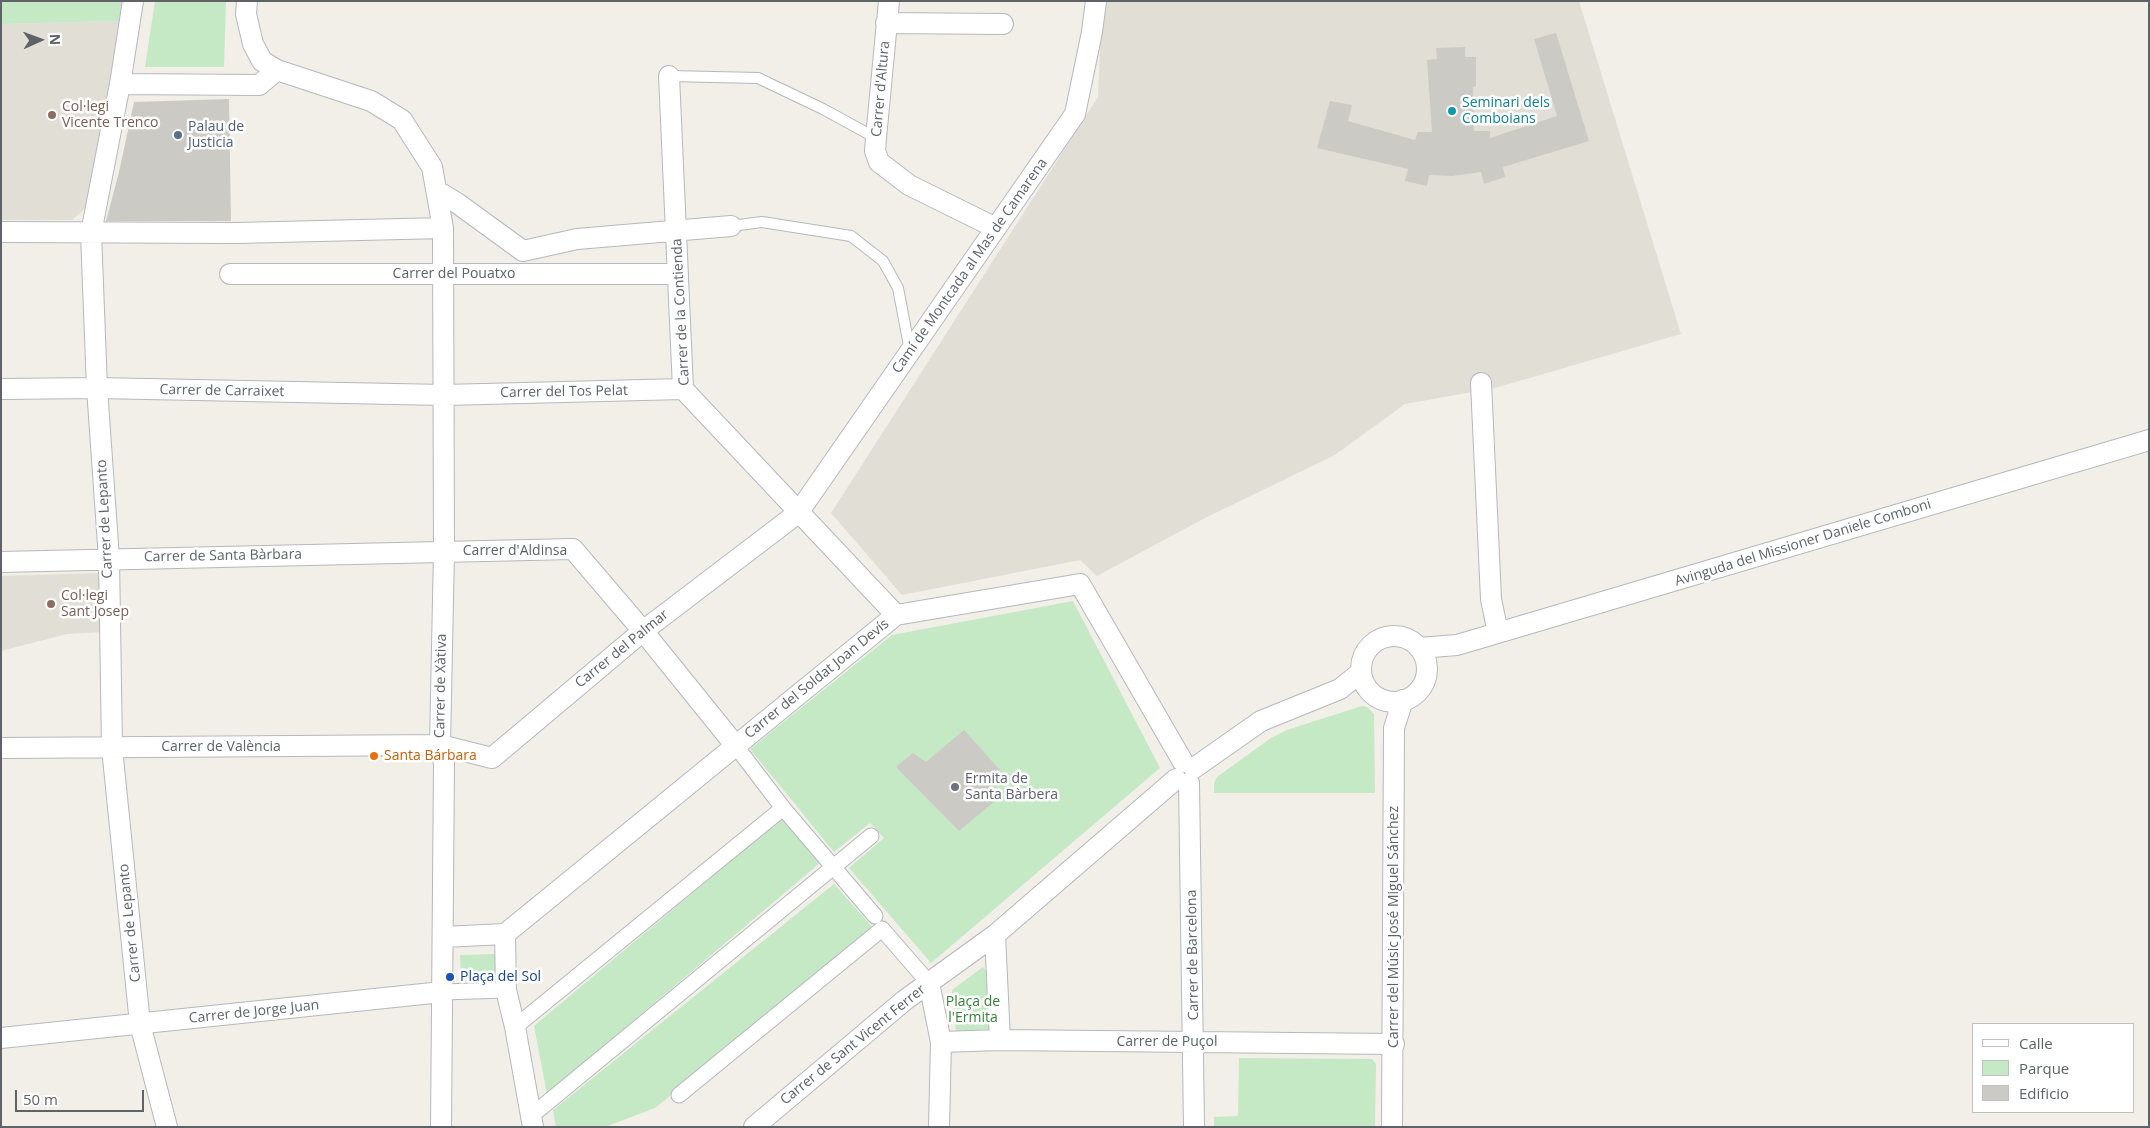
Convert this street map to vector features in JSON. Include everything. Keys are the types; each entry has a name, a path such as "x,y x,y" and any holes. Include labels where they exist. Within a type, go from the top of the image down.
{"street":[{"name":"Carrer de Lepanto","path":"133,1 120,84 91,233 97,388 109,559 112,748 140,1024 167,1127"},
{"path":"120,84 259,85 277,70 262,61 253,44 246,14 247,1"},
{"name":"Carrer d'Altura","path":"889,1 876,138 876,151 879,162 909,184 996,228"},
{"name":"Camí de Montcada al Mas de Camarena","path":"798,513 1075,114 1092,32 1096,1"},
{"path":"886,23 1003,24"},
{"name":"Carrer de Xàtiva","path":"277,70 371,101 402,120 432,167 443,228 444,551 440,746 444,764 441,1127"},
{"name":"Carrer de la Contienda","path":"669,76 683,390 896,615"},
{"path":"437,194 444,195 457,203 523,251 577,239 731,226"},
{"path":"1,232 237,233 443,228"},
{"name":"Carrer del Pouatxo","path":"230,274 678,274"},
{"path":"1481,383 1491,599 1498,633"},
{"name":"Carrer de Carraixet","path":"1,389 97,388 444,395"},
{"name":"Carrer del Tos Pelat","path":"444,395 683,390"},
{"name":"Avinguda del Missioner Daniele Comboni","path":"1419,648 1457,645 2149,440"},
{"name":"Carrer del Palmar","path":"440,746 492,758 643,630 798,513"},
{"name":"Carrer d'Aldinsa","path":"444,551 573,549 643,630 735,745"},
{"name":"Carrer de Santa Bàrbara","path":"1,562 444,551"},
{"name":"Carrer del Soldat Joan Devís","path":"505,934 896,615 1080,584 1186,773"},
{"path":"929,984 994,935 1186,773 1261,720 1340,689 1379,691 1413,696 1425,678 1426,662 1419,648 1412,640 1392,635 1381,638 1365,651 1362,661 1379,691"},
{"name":"Avinguda del Missioner Daniele Comboni","path":"1425,678 1437,662 1457,645"},
{"name":"Carrer del Músic José Miguel Sánchez","path":"1379,691 1394,728 1394,1044 1392,1127"},
{"path":"735,745 783,808 875,916"},
{"name":"Carrer de València","path":"1,748 440,746"},
{"name":"Carrer de Barcelona","path":"1186,773 1194,1042 1194,1127"},
{"path":"515,1027 783,808"},
{"path":"443,937 505,934 506,990 515,1027 532,1121 871,836"},
{"path":"679,1095 882,929 929,984 941,1042 939,1127"},
{"path":"994,935 1000,1040"},
{"name":"Carrer de Sant Vicent Ferrer","path":"754,1127 905,1000 929,984"},
{"name":"Carrer de Jorge Juan","path":"1,1038 442,992 506,990"},
{"name":"Carrer de Puçol","path":"941,1042 1000,1040 1394,1044"}],"lane":[{"path":"669,76 758,78 823,109 876,138"},
{"path":"731,226 762,222 851,236 883,261 898,288 910,352"}],"shaded area":[{"path":"1102,1 1579,1 1681,334 1495,388 1405,404 1335,455 1203,519 1097,576 1080,560 902,595 831,513 1098,97"},
{"name":"Col·legi Vicente Trenco","path":"120,21 88,206 72,220 1,220 1,24"},
{"name":"Col·legi Sant Josep","path":"99,573 103,632 67,634 1,651 1,576"}],"green space":[{"path":"1,1 124,1 120,21 1,24"},
{"path":"155,1 226,1 224,67 145,67"},
{"path":"1073,601 1160,768 931,963 849,868 884,838 870,823 834,852 750,749 892,635"},
{"path":"1362,706 1367,707 1374,714 1375,793 1214,793 1214,783 1217,777 1271,738 1287,730"},
{"path":"783,817 821,862 547,1094 534,1026"},
{"path":"834,884 874,929 655,1108 605,1127 556,1127 553,1110"},
{"path":"495,954 496,973 461,976 460,955"},
{"name":"Plaça de l'Ermita","path":"983,967 991,978 994,1029 956,1031 952,990"},
{"path":"1239,1058 1372,1059 1376,1064 1375,1127 1214,1127 1214,1117 1238,1116"}],"building":[{"name":"Seminari dels Comboians","path":"1556,33 1589,141 1503,167 1505,177 1484,184 1481,172 1452,176 1429,175 1427,186 1405,181 1408,169 1317,148 1330,101 1352,105 1348,121 1415,140 1418,132 1432,132 1427,60 1437,59 1436,48 1465,47 1465,57 1476,57 1476,86 1473,87 1474,131 1490,131 1490,138 1557,116 1534,39"},
{"path":"229,99 231,221 106,221 134,102"},
{"name":"Ermita de Santa Bàrbera","path":"964,730 1000,770 986,780 1002,795 959,831 896,767 913,753 926,762"}],"place":[{"name":"Seminari dels Comboians","path":"1452,111"},
{"name":"Col·legi Vicente Trenco","path":"52,115"},
{"name":"Palau de Justicia","path":"178,135"},
{"name":"Col·legi Sant Josep","path":"51,604"},
{"name":"Santa Bárbara","path":"374,756"},
{"name":"Ermita de Santa Bàrbera","path":"955,787"},
{"name":"Plaça del Sol","path":"450,977"}]}
